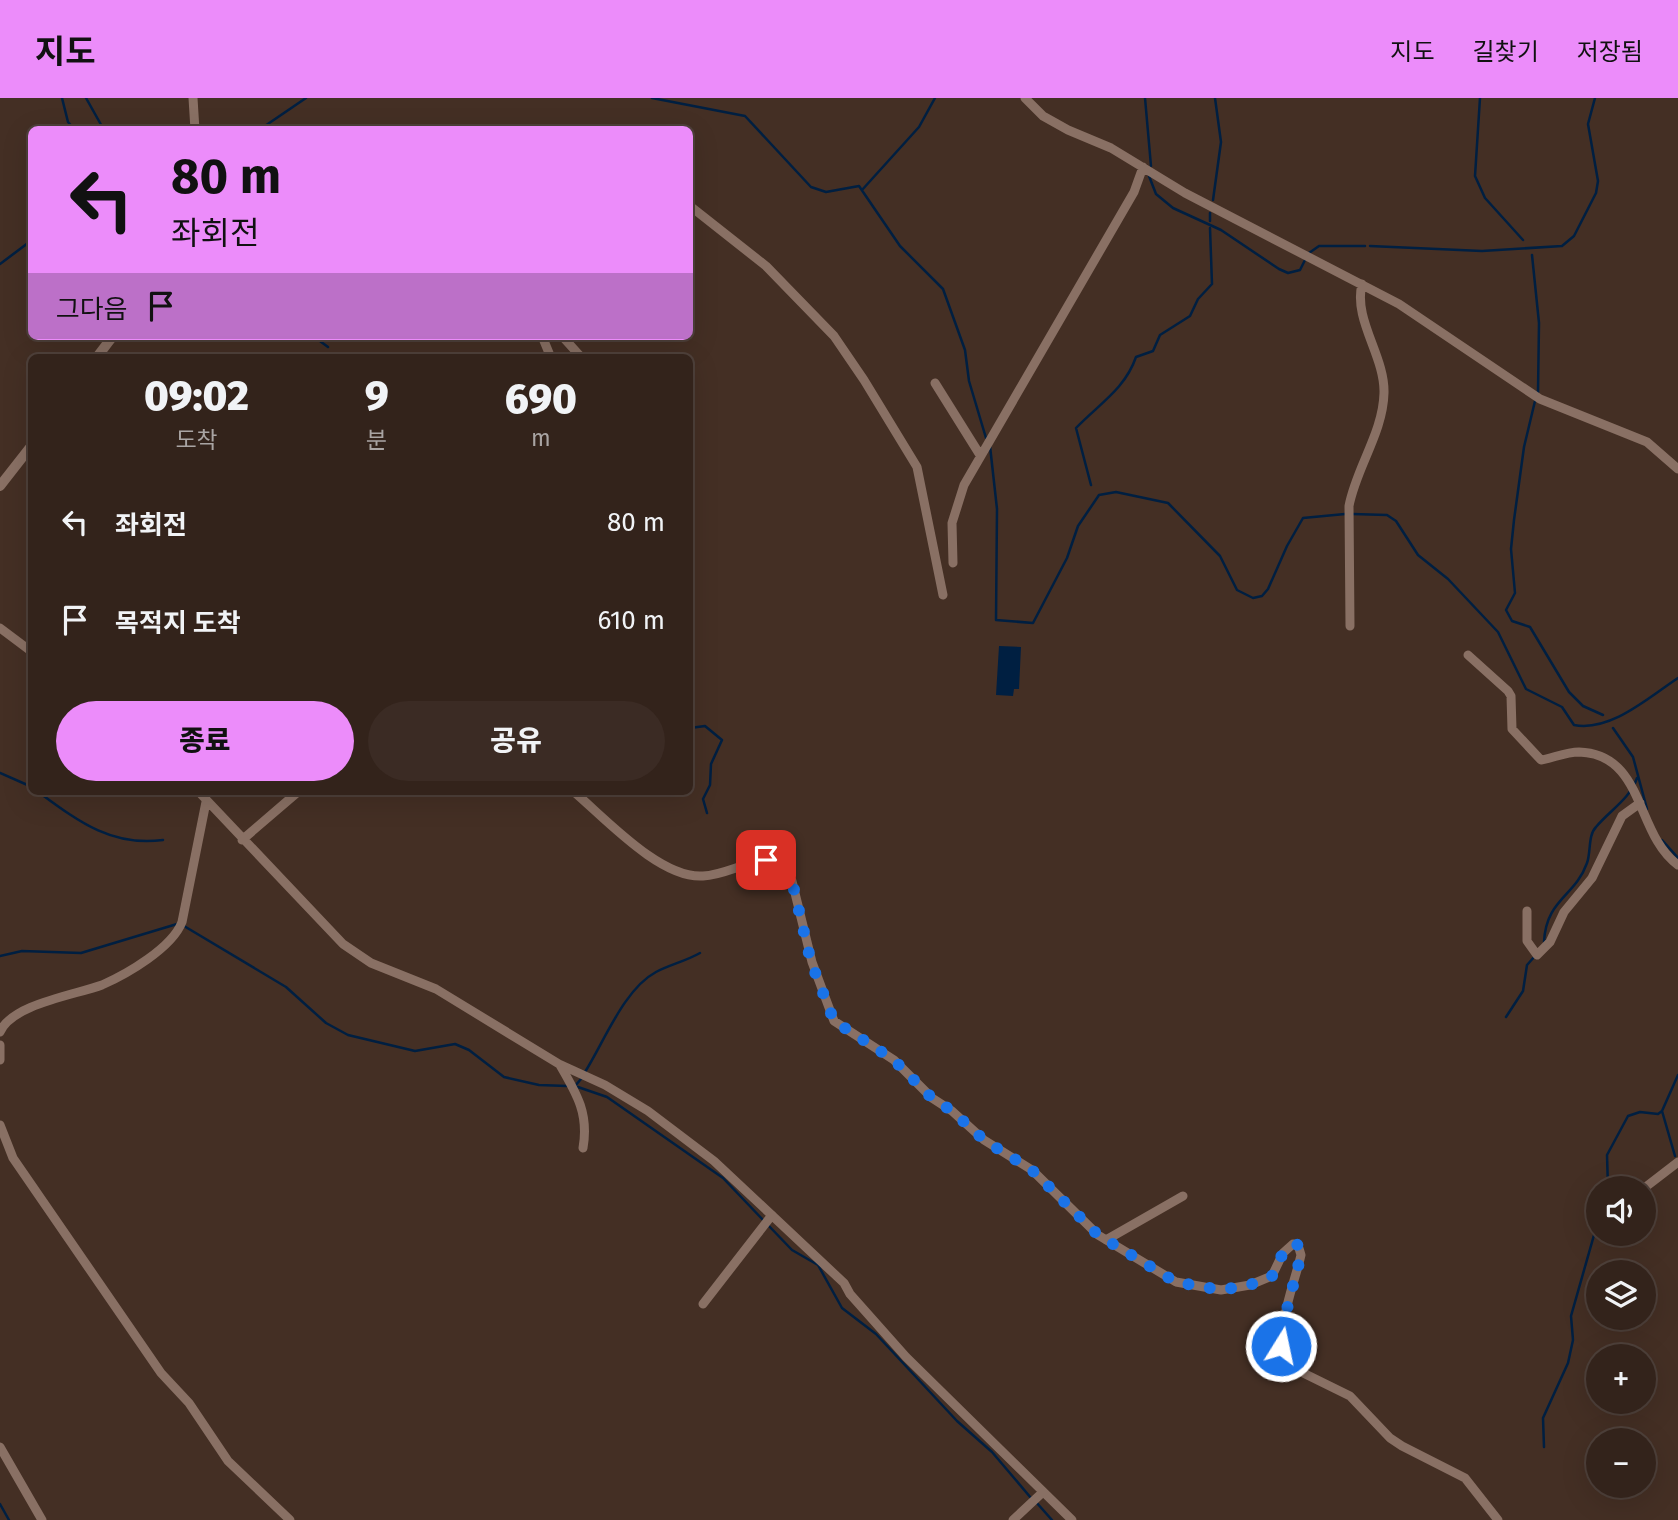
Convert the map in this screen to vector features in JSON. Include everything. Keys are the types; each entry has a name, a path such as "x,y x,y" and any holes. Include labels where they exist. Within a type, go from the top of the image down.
{"street":[{"path":"193,98 195,126"},
{"path":"1025,98 1043,116 1399,304 1540,399 1647,442 1678,469"},
{"path":"953,563 951,523 979,455 1134,192 1143,167"},
{"path":"693,208 782,282 834,336 864,380 917,467 943,595"},
{"path":"1350,626 1349,506 1352,491 1361,474 1373,438 1384,393 1376,350 1358,298 1362,284"},
{"path":"99,354 110,340"},
{"path":"544,340 549,353"},
{"path":"566,340 579,354"},
{"path":"935,383 979,455"},
{"path":"0,486 28,450"},
{"path":"0,628 28,649"},
{"path":"1468,656 1511,696 1512,729 1541,760 1585,753 1609,761 1628,778 1656,841 1678,865"},
{"path":"201,795 343,944 371,963 436,989 559,1064 606,1085 648,1111 715,1161 844,1283 850,1294 906,1357 1072,1520"},
{"path":"242,839 294,795"},
{"path":"578,795 632,842 668,867 703,876 766,860 784,869 792,881 811,962 834,1021 894,1060 932,1098 952,1111 984,1140 1032,1170 1106,1240 1176,1282 1221,1290 1250,1285 1272,1276 1283,1253 1293,1244 1298,1245 1301,1255 1281,1332 1283,1356 1289,1366 1350,1396 1390,1438 1465,1478 1498,1520"},
{"path":"0,1031 12,1017 71,993 103,984 156,953 173,938 183,914 206,802"},
{"path":"1527,911 1527,941 1537,955 1550,942 1564,912 1592,878 1622,816 1640,803"},
{"path":"0,1045 0,1060"},
{"path":"559,1064 583,1106 586,1127 583,1147"},
{"path":"0,1125 18,1165 162,1373 189,1403 228,1461 290,1520"},
{"path":"1656,1179 1678,1162"},
{"path":"1106,1240 1182,1196"},
{"path":"704,1304 772,1215"},
{"path":"0,1447 42,1520"},
{"path":"1013,1520 1043,1492"}],"water":[{"path":"999,646 1021,647 1019,689 1014,689 1013,696 996,695"}],"waterway":[{"path":"62,98 72,126"},
{"path":"86,98 102,126"},
{"path":"265,126 306,98"},
{"path":"652,98 745,116 811,187 826,192 859,186 900,246 943,289 965,350 969,381 986,438"},
{"path":"862,190 919,127 935,98"},
{"path":"1145,98 1151,166"},
{"path":"1213,200 1221,142 1215,98"},
{"path":"1480,98 1475,176 1485,198 1523,240"},
{"path":"1370,246 1482,251 1562,246 1574,236 1596,193 1598,181 1588,124 1595,98"},
{"path":"1149,176 1156,194 1173,208 1221,230 1279,269 1288,273 1300,270 1305,260"},
{"path":"1210,213 1210,221"},
{"path":"1091,485 1076,428 1118,387 1136,357 1153,351 1160,335 1190,316 1198,299 1212,284 1210,228"},
{"path":"0,264 28,243"},
{"path":"1309,253 1319,246 1365,246"},
{"path":"1532,255 1539,323 1538,392"},
{"path":"318,340 328,347"},
{"path":"1535,401 1524,447 1514,520 1511,549 1515,593 1506,610 1512,621 1530,627 1569,692 1583,706 1603,715"},
{"path":"990,446 997,509 996,620 1033,623 1067,558 1078,526 1099,495 1116,492 1168,503 1220,556 1237,590 1253,598 1262,596 1268,589 1303,518 1345,514"},
{"path":"1352,514 1387,515 1396,521 1418,555 1448,579 1498,632 1526,689 1562,707 1574,725 1588,726 1616,718 1678,678"},
{"path":"693,728 705,726 722,740 711,764 710,785 703,799 707,813"},
{"path":"1613,728 1633,757 1647,809"},
{"path":"0,773 28,785"},
{"path":"1544,942 1550,916 1576,884 1587,863 1593,830 1624,799 1637,778"},
{"path":"43,795 81,822 111,835 127,840 163,840"},
{"path":"1662,840 1678,858"},
{"path":"0,956 22,951 81,953 177,924"},
{"path":"184,926 286,987 326,1023 348,1035 415,1051 455,1044 469,1050 504,1077 539,1085 567,1086"},
{"path":"585,1072 624,1003 634,991 656,972 700,953"},
{"path":"1506,1017 1523,991 1527,965 1535,956"},
{"path":"1675,1156 1662,1111 1678,1075"},
{"path":"581,1079 575,1086 607,1097 723,1178 764,1221"},
{"path":"1608,1176 1607,1155 1628,1116 1640,1112 1658,1114 1662,1111"},
{"path":"768,1225 792,1250 818,1265 842,1308 876,1334 957,1421 992,1452 1031,1498"},
{"path":"1544,1447 1543,1418 1568,1363 1573,1340 1571,1316 1591,1246"},
{"path":"1036,1502 1052,1520"},
{"path":"0,1504 9,1520"}],"route":[{"path":"766,860 777,863 792,881 811,962 834,1021 894,1060 932,1098 952,1111 984,1140 1032,1170 1098,1235 1176,1282 1221,1290 1264,1281 1279,1268 1287,1247 1298,1245 1301,1255 1281,1332 1281,1346"}]}
